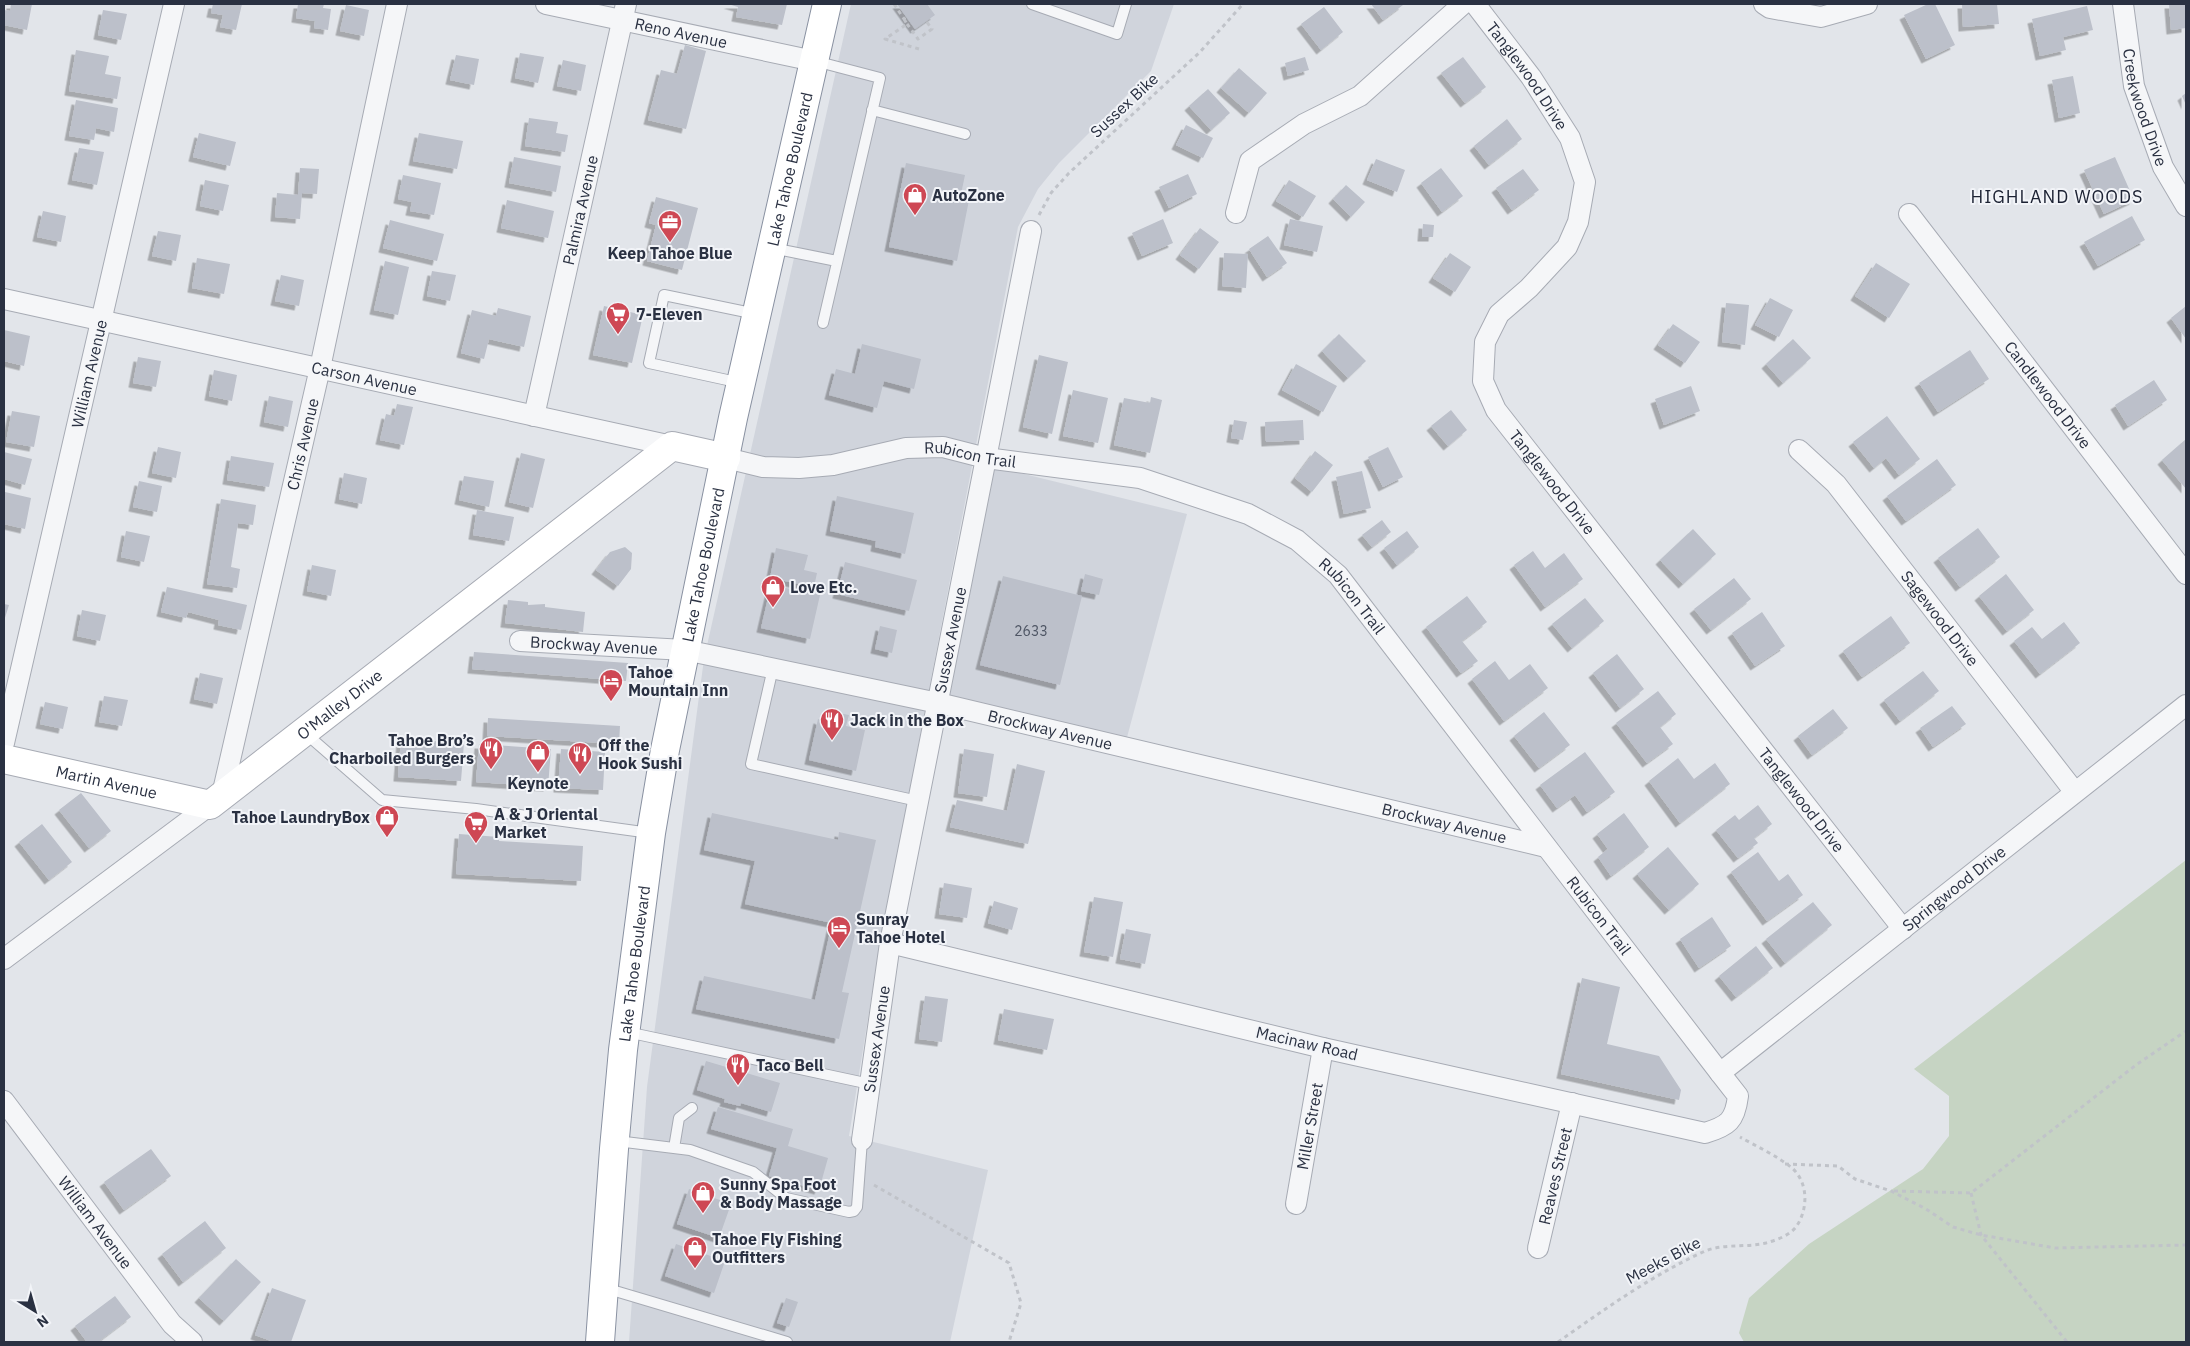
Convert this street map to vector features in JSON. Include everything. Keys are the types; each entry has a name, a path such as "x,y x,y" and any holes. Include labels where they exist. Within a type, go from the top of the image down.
{"main road":[{"name":"Lake Tahoe Boulevard","path":"600,1342 614,1141 651,833 685,650 741,383 827,4"},
{"name":"O'Malley Drive","path":"216,800 672,446"},
{"name":"Carson Avenue","path":"672,446 726,458"},
{"name":"Martin Avenue","path":"4,759 216,800"}],"street":[{"name":"William Avenue","path":"4,743 174,4"},
{"name":"Chris Avenue","path":"216,800 320,368 397,4"},
{"name":"Reno Avenue","path":"546,4 624,12 814,61"},
{"path":"1236,213 1250,161 1304,124 1360,96 1463,4"},
{"name":"Tanglewood Drive","path":"1475,4 1531,77 1570,138 1585,182 1578,222 1567,247 1529,288 1499,314 1485,342 1482,381 1496,410 1903,929"},
{"path":"1764,4 1770,8 1821,17 1867,4"},
{"name":"Creekwood Drive","path":"2123,4 2134,86 2163,167 2186,206"},
{"name":"Palmira Avenue","path":"534,416 624,12"},
{"name":"Candlewood Drive","path":"1909,214 2186,574"},
{"name":"Sussex Avenue","path":"862,1140 890,943 1031,231"},
{"name":"Carson Avenue","path":"4,299 672,446"},
{"name":"Rubicon Trail","path":"726,458 763,467 799,468 832,465 906,448 943,447 986,458 1140,478 1248,514 1297,540 1338,575 1738,1096 1736,1113 1724,1128"},
{"name":"Sagewood Drive","path":"1799,450 1836,484 2074,791"},
{"name":"Brockway Avenue","path":"520,640 685,650 938,703 1546,847"},
{"name":"Springwood Drive","path":"1720,1072 1903,929 2074,791 2186,705"},
{"name":"O'Malley Drive","path":"4,958 216,800"},
{"name":"Macinaw Road","path":"890,943 1323,1048 1705,1133 1724,1128"},
{"name":"Miller Street","path":"1296,1204 1323,1048"},
{"name":"William Avenue","path":"4,1101 172,1324 192,1342"},
{"name":"Reaves Street","path":"1538,1248 1572,1103"}],"lane":[{"path":"1032,4 1117,34 1126,4"},
{"path":"814,61 880,78 823,324"},
{"path":"872,110 965,134"},
{"path":"772,248 837,261"},
{"path":"741,383 649,363 664,295 757,314"},
{"path":"773,668 751,764 918,801"},
{"path":"304,732 382,800 476,809 651,833"},
{"path":"626,1032 870,1084"},
{"path":"674,1148 679,1118 692,1108"},
{"path":"614,1141 690,1150 752,1172 786,1198 849,1212 854,1211 856,1207 862,1140"},
{"path":"604,1288 787,1342"}],"path":[{"path":"894,4 918,39 932,29 926,21"},
{"name":"Sussex Bike","path":"1031,231 1051,193 1069,173 1200,52 1243,4"},
{"path":"907,24 885,39 919,50"},
{"path":"1891,1191 1971,1193 2136,1065 2186,1031"},
{"name":"Meeks Bike","path":"1558,1342 1620,1298 1677,1264 1711,1248 1765,1243 1783,1237 1796,1228 1803,1211 1806,1196 1802,1180 1792,1168 1724,1128"},
{"path":"1785,1164 1838,1166 1855,1179 1891,1191 1926,1209 1953,1227 1981,1235 2055,1248 2186,1245"},
{"path":"860,1177 1009,1263 1021,1303 1008,1342"},
{"path":"1971,1193 1981,1235 2067,1342"}],"shaded area":[{"path":"851,4 1174,4 1151,71 1059,163 1038,189 1018,227 880,944 849,1136 988,1170 950,1342 629,1342 647,1087 704,659"},
{"path":"991,466 1187,514 1126,741 944,698"}],"green space":[{"path":"2186,860 2186,1342 1744,1342 1739,1333 1749,1298 1809,1244 1923,1169 1949,1136 1949,1096 1914,1069"}],"building":[{"path":"11,4 32,4 27,30 4,25 4,10 10,11"},
{"path":"213,4 242,4 236,30 220,27 223,15 211,13"},
{"path":"298,4 324,4 323,8 331,9 328,30 314,28 315,21 296,18"},
{"path":"728,4 787,4 782,25 736,17 738,7"},
{"path":"897,4 927,4 935,15 915,29"},
{"path":"1371,4 1403,4 1403,5 1383,20"},
{"path":"1928,4 1935,4 1955,45 1926,59 1904,15"},
{"path":"1962,4 1997,4 1999,24 1963,27"},
{"path":"2169,4 2186,4 2186,28 2171,30"},
{"path":"346,5 369,10 364,36 340,31"},
{"path":"2087,6 2093,30 2063,37 2066,50 2040,56 2032,19"},
{"path":"1324,7 1343,32 1321,50 1301,24"},
{"path":"103,10 127,14 121,40 98,35"},
{"path":"685,45 706,51 686,129 648,120 661,70 677,74"},
{"path":"76,50 109,56 105,74 121,77 117,99 69,91"},
{"path":"520,53 544,57 538,83 515,78"},
{"path":"456,55 479,59 474,85 450,80"},
{"path":"1305,57 1309,70 1288,76 1285,63"},
{"path":"1463,57 1486,87 1465,103 1441,73"},
{"path":"563,60 586,65 581,91 557,86"},
{"path":"1239,68 1267,93 1249,113 1221,88"},
{"path":"2073,76 2080,113 2059,118 2052,80"},
{"path":"1208,89 1230,113 1211,130 1189,106"},
{"path":"2186,93 2186,105 2182,96"},
{"path":"76,100 118,108 114,132 96,128 94,140 69,136"},
{"path":"529,118 558,122 556,133 568,135 565,152 525,146"},
{"path":"1507,119 1522,139 1489,165 1474,146"},
{"path":"1186,125 1213,138 1203,158 1176,145"},
{"path":"199,133 236,142 230,166 193,157"},
{"path":"419,133 463,141 457,169 413,161"},
{"path":"79,148 104,152 97,185 72,180"},
{"path":"514,157 561,166 556,192 509,183"},
{"path":"2115,157 2134,200 2104,214 2084,170"},
{"path":"1376,159 1405,170 1397,192 1367,180"},
{"path":"906,163 965,175 960,199 969,200 957,261 889,247"},
{"path":"300,168 319,169 317,194 302,193 300,219 275,217 277,193 298,195"},
{"path":"1441,168 1463,196 1442,212 1421,183"},
{"path":"1523,169 1539,190 1512,210 1496,188"},
{"path":"1188,174 1197,194 1169,208 1159,187"},
{"path":"403,175 441,183 434,215 410,211 412,202 398,199"},
{"path":"205,180 229,185 223,211 200,206"},
{"path":"1289,180 1316,196 1303,217 1276,201"},
{"path":"1346,185 1365,202 1351,217 1333,199"},
{"name":"Keep Tahoe Blue","path":"656,197 698,208 682,270 647,261 656,225 649,223"},
{"path":"507,200 554,211 548,238 501,228"},
{"path":"43,211 66,216 61,242 37,237"},
{"path":"2132,216 2145,240 2098,266 2084,242"},
{"path":"1163,219 1173,243 1142,256 1132,233"},
{"path":"1290,219 1323,226 1317,252 1284,245"},
{"path":"390,220 444,234 437,261 383,248"},
{"path":"1423,224 1434,225 1433,237 1422,237"},
{"path":"1200,228 1219,242 1199,269 1180,255"},
{"path":"158,231 181,235 176,261 152,256"},
{"path":"1268,236 1287,263 1267,277 1249,249"},
{"path":"1224,253 1248,254 1246,288 1222,286"},
{"path":"1450,253 1471,267 1455,292 1433,278"},
{"path":"197,258 230,264 224,294 192,288"},
{"path":"385,261 409,267 398,315 374,310"},
{"path":"1876,263 1910,284 1889,318 1855,296"},
{"path":"432,271 456,275 450,301 427,296"},
{"path":"281,275 304,280 299,306 275,301"},
{"path":"1770,298 1793,310 1779,337 1755,325"},
{"path":"1726,303 1749,305 1745,345 1722,342"},
{"name":"7-Eleven","path":"604,306 643,315 632,363 593,355"},
{"path":"2186,306 2186,339 2171,318"},
{"path":"498,308 531,316 524,347 489,339 484,359 461,353 472,310 496,316"},
{"path":"1673,324 1700,342 1685,363 1658,345"},
{"path":"4,330 30,336 24,366 4,361"},
{"path":"1339,334 1366,361 1348,378 1322,351"},
{"path":"1793,339 1811,358 1783,383 1766,364"},
{"path":"862,344 921,359 914,389 884,381 877,408 829,395 836,369 855,374"},
{"path":"1970,350 1989,379 1938,412 1919,383"},
{"path":"1039,355 1068,362 1052,434 1023,427"},
{"path":"138,357 161,361 156,387 133,383"},
{"path":"1296,364 1337,386 1323,412 1282,390"},
{"path":"214,370 237,375 232,401 209,396"},
{"path":"2154,380 2167,400 2128,426 2115,405"},
{"path":"1691,386 1700,411 1664,425 1655,399"},
{"path":"1073,390 1108,398 1098,443 1063,436"},
{"path":"269,396 293,401 288,427 264,422"},
{"path":"1151,397 1162,400 1150,453 1114,445 1124,398 1150,403"},
{"path":"397,404 413,407 404,445 380,440 386,414 394,416"},
{"path":"1451,410 1467,430 1448,446 1431,426"},
{"path":"12,411 40,416 34,447 6,442"},
{"path":"1887,416 1920,459 1899,475 1886,458 1874,468 1853,442"},
{"path":"1234,420 1247,422 1243,440 1231,438"},
{"path":"1303,420 1304,440 1266,442 1265,422"},
{"path":"2186,439 2186,489 2162,460"},
{"path":"158,447 181,452 176,478 152,473"},
{"path":"1388,447 1403,477 1383,487 1368,457"},
{"path":"1315,451 1333,465 1312,492 1295,478"},
{"path":"4,452 32,459 25,485 4,479"},
{"path":"521,453 545,459 533,508 509,502"},
{"path":"231,456 274,463 269,487 227,480"},
{"path":"1937,459 1956,485 1906,521 1887,496"},
{"path":"1362,471 1371,508 1344,514 1336,477"},
{"path":"344,473 367,478 362,504 339,499"},
{"path":"464,476 494,481 489,507 459,500"},
{"path":"139,481 162,486 157,512 133,507"},
{"path":"5,492 31,498 25,529 4,524"},
{"path":"837,496 914,513 905,554 875,547 876,541 830,531"},
{"path":"221,499 256,505 253,525 238,523 231,567 240,569 237,588 207,584"},
{"path":"477,510 514,517 509,541 473,535"},
{"path":"1382,520 1391,532 1372,547 1362,535"},
{"path":"1978,528 2000,557 1960,587 1938,558"},
{"path":"1693,529 1716,554 1683,584 1660,560"},
{"path":"126,531 150,536 144,562 121,557"},
{"path":"1407,531 1419,547 1397,565 1384,548"},
{"path":"625,547 632,553 631,569 618,586 596,570 610,552"},
{"path":"776,548 808,555 804,570 817,573 814,587 770,578"},
{"path":"1533,551 1545,568 1564,553 1583,579 1545,607 1514,565"},
{"path":"845,562 917,580 909,611 837,594"},
{"path":"312,565 336,570 331,596 307,591"},
{"path":"1085,574 1103,579 1099,595 1081,591"},
{"path":"2006,574 2034,610 2007,631 1979,596"},
{"path":"1003,576 1082,596 1060,685 980,665"},
{"path":"1734,578 1751,599 1711,630 1694,609"},
{"path":"771,585 820,595 810,639 761,628"},
{"path":"167,587 247,605 241,630 218,625 219,620 188,612 186,618 161,612"},
{"path":"1467,596 1487,622 1462,641 1478,661 1461,673 1426,627"},
{"path":"1585,598 1604,621 1572,648 1552,624"},
{"path":"508,600 528,602 528,605 545,604 545,607 585,612 583,632 505,623"},
{"path":"4,604 9,605 4,621"},
{"path":"82,610 106,615 100,641 77,636"},
{"path":"1762,612 1785,646 1755,666 1732,633"},
{"path":"1891,616 1910,643 1862,677 1843,651"},
{"path":"2064,622 2080,643 2040,674 2014,641 2032,627 2042,639"},
{"path":"880,626 897,630 892,653 875,649"},
{"path":"474,652 628,663 626,681 472,669"},
{"path":"1617,654 1644,689 1620,708 1593,673"},
{"path":"1495,661 1509,680 1530,664 1548,688 1504,721 1472,679"},
{"path":"1923,671 1939,691 1900,721 1884,700"},
{"path":"200,673 223,678 217,704 194,699"},
{"path":"1658,691 1676,714 1660,727 1673,744 1647,763 1616,723"},
{"path":"104,696 128,700 122,726 99,722"},
{"path":"45,702 68,707 63,729 40,724"},
{"path":"1952,706 1966,724 1933,747 1920,728"},
{"path":"1833,709 1848,728 1812,755 1798,736"},
{"path":"828,711 849,715 846,726 865,730 856,771 809,760 818,719 826,722"},
{"path":"1544,712 1570,745 1539,768 1514,736"},
{"path":"488,718 620,726 619,744 487,736"},
{"path":"401,739 464,743 461,781 398,777"},
{"path":"479,744 551,749 548,787 476,782"},
{"path":"561,749 605,752 603,790 558,788"},
{"path":"964,749 994,754 987,797 958,793"},
{"path":"1585,752 1615,792 1587,812 1575,795 1557,808 1540,785"},
{"path":"1678,758 1694,779 1715,763 1730,784 1680,823 1649,781"},
{"path":"1017,764 1045,771 1028,844 950,827 957,800 1007,811"},
{"path":"81,793 111,831 89,848 59,810"},
{"path":"1758,805 1772,824 1754,838 1758,843 1738,858 1716,830 1735,815 1739,820"},
{"name":"Sunray Tahoe Hotel","path":"712,813 838,840 839,832 876,840 842,992 849,993 839,1039 696,1009 704,976 815,1000 832,923 745,904 755,861 704,850"},
{"path":"1624,813 1649,847 1611,876 1598,857 1608,849 1597,834"},
{"path":"42,824 72,862 49,880 19,842"},
{"path":"459,834 499,837 499,841 583,846 581,881 456,874"},
{"path":"1668,847 1699,884 1669,910 1637,874"},
{"path":"1758,852 1779,881 1788,874 1803,895 1767,921 1731,872"},
{"path":"944,883 972,888 967,918 939,914"},
{"path":"1094,897 1123,902 1113,957 1084,952"},
{"path":"994,901 1018,908 1012,930 988,923"},
{"path":"1813,902 1832,925 1785,963 1766,939"},
{"path":"1712,917 1731,946 1699,968 1680,939"},
{"path":"1126,929 1151,934 1145,964 1120,959"},
{"path":"1756,946 1773,968 1736,997 1719,976"},
{"path":"1582,978 1620,987 1607,1044 1659,1056 1681,1090 1679,1100 1561,1074"},
{"path":"925,996 948,999 942,1042 919,1039"},
{"path":"1004,1009 1054,1019 1047,1050 998,1040"},
{"name":"Taco Bell","path":"706,1061 780,1083 771,1112 741,1103 740,1106 724,1102 725,1099 697,1090"},
{"path":"718,1107 793,1129 788,1146 828,1158 819,1190 769,1176 777,1148 711,1129"},
{"path":"151,1149 171,1176 124,1210 104,1182"},
{"path":"689,1189 731,1204 719,1238 677,1224"},
{"path":"205,1221 226,1248 183,1282 162,1254"},
{"name":"Tahoe Fly Fishing Outfitters","path":"676,1244 725,1261 714,1293 665,1276"},
{"path":"236,1259 261,1282 224,1321 199,1298"},
{"path":"272,1288 306,1300 291,1342 274,1342 255,1335"},
{"path":"115,1296 131,1317 98,1342 87,1342 75,1326"},
{"path":"786,1298 798,1302 789,1327 777,1323"}],"place":[{"name":"AutoZone","path":"915,216"},
{"name":"Keep Tahoe Blue","path":"670,243"},
{"name":"7-Eleven","path":"618,335"},
{"name":"Love Etc.","path":"773,608"},
{"name":"Tahoe Mountain Inn","path":"611,702"},
{"name":"Jack in the Box","path":"832,741"},
{"name":"Tahoe Bro’s Charboiled Burgers","path":"491,770"},
{"name":"Keynote","path":"538,773"},
{"name":"Off the Hook Sushi","path":"580,775"},
{"name":"Tahoe LaundryBox","path":"387,838"},
{"name":"A & J Oriental Market","path":"476,844"},
{"name":"Sunray Tahoe Hotel","path":"839,949"},
{"name":"Taco Bell","path":"738,1086"},
{"name":"Sunny Spa Foot & Body Massage","path":"703,1214"},
{"name":"Tahoe Fly Fishing Outfitters","path":"695,1269"}],"district":[{"name":"HIGHLAND WOODS","path":"2057,196"}]}
